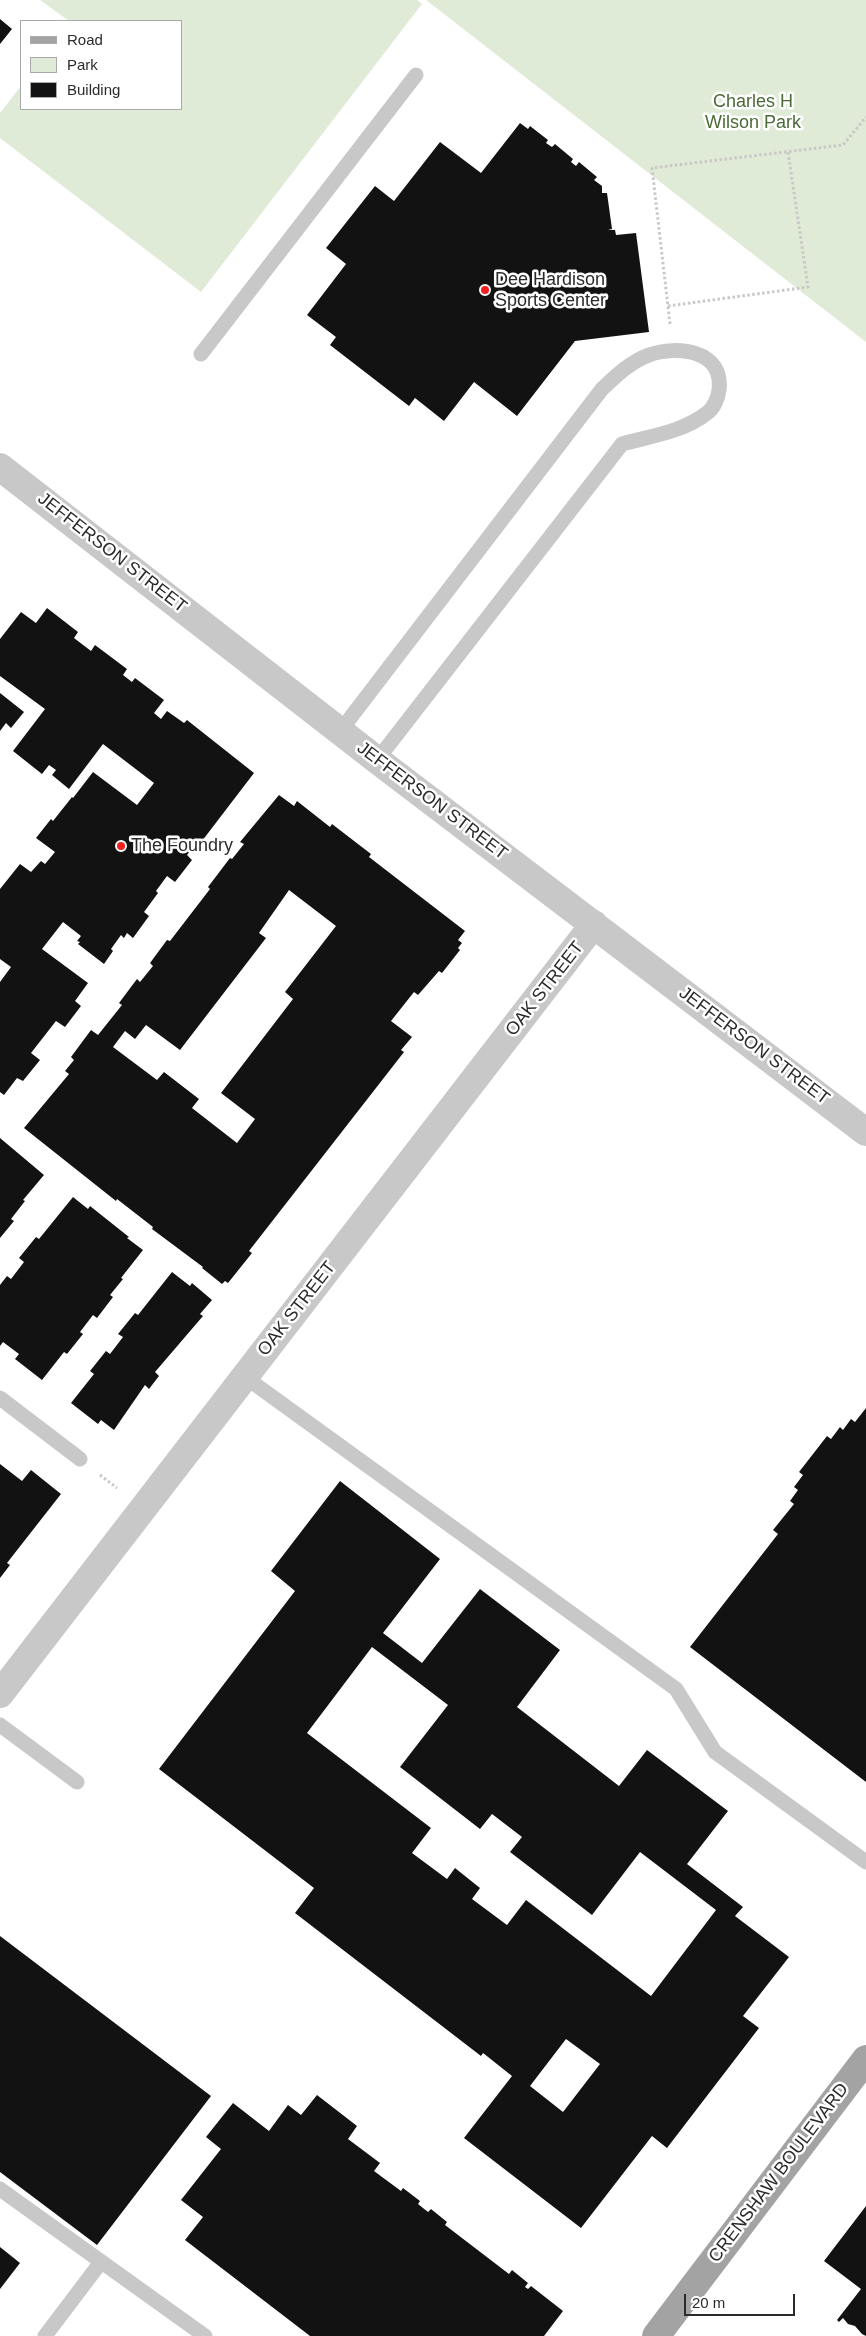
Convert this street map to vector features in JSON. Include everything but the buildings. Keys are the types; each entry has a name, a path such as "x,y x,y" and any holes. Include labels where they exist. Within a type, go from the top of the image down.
{"main road":[{"name":"CRENSHAW BOULEVARD","path":"656,2336 866,2059"}],"street":[{"name":"JEFFERSON STREET","path":"0,467 341,730 377,760 866,1132"},
{"name":"OAK STREET","path":"0,1694 594,924"}],"lane":[{"path":"200,354 416,75"},
{"path":"341,730 602,388 625,368 648,355 672,350 697,353 712,363 720,380 718,397 709,412 684,428 622,444 377,760"},
{"path":"245,1377 676,1689 715,1752 866,1862"},
{"path":"3,1406 80,1459"},
{"path":"0,1725 77,1782"},
{"path":"0,2190 205,2336"},
{"path":"45,2336 101,2262"}],"path":[{"path":"672,350 652,168 843,145 866,117"},
{"path":"668,306 808,288 788,152"},
{"path":"80,1459 144,1509"}],"green space":[{"path":"40,0 417,0 422,4 201,292 0,138 0,113 20,87 20,110 182,110 182,20 68,20"},
{"name":"Charles H Wilson Park","path":"426,0 866,0 866,342"}],"place":[{"name":"Dee Hardison Sports Center","path":"485,290"},
{"name":"The Foundry","path":"121,846"}]}
